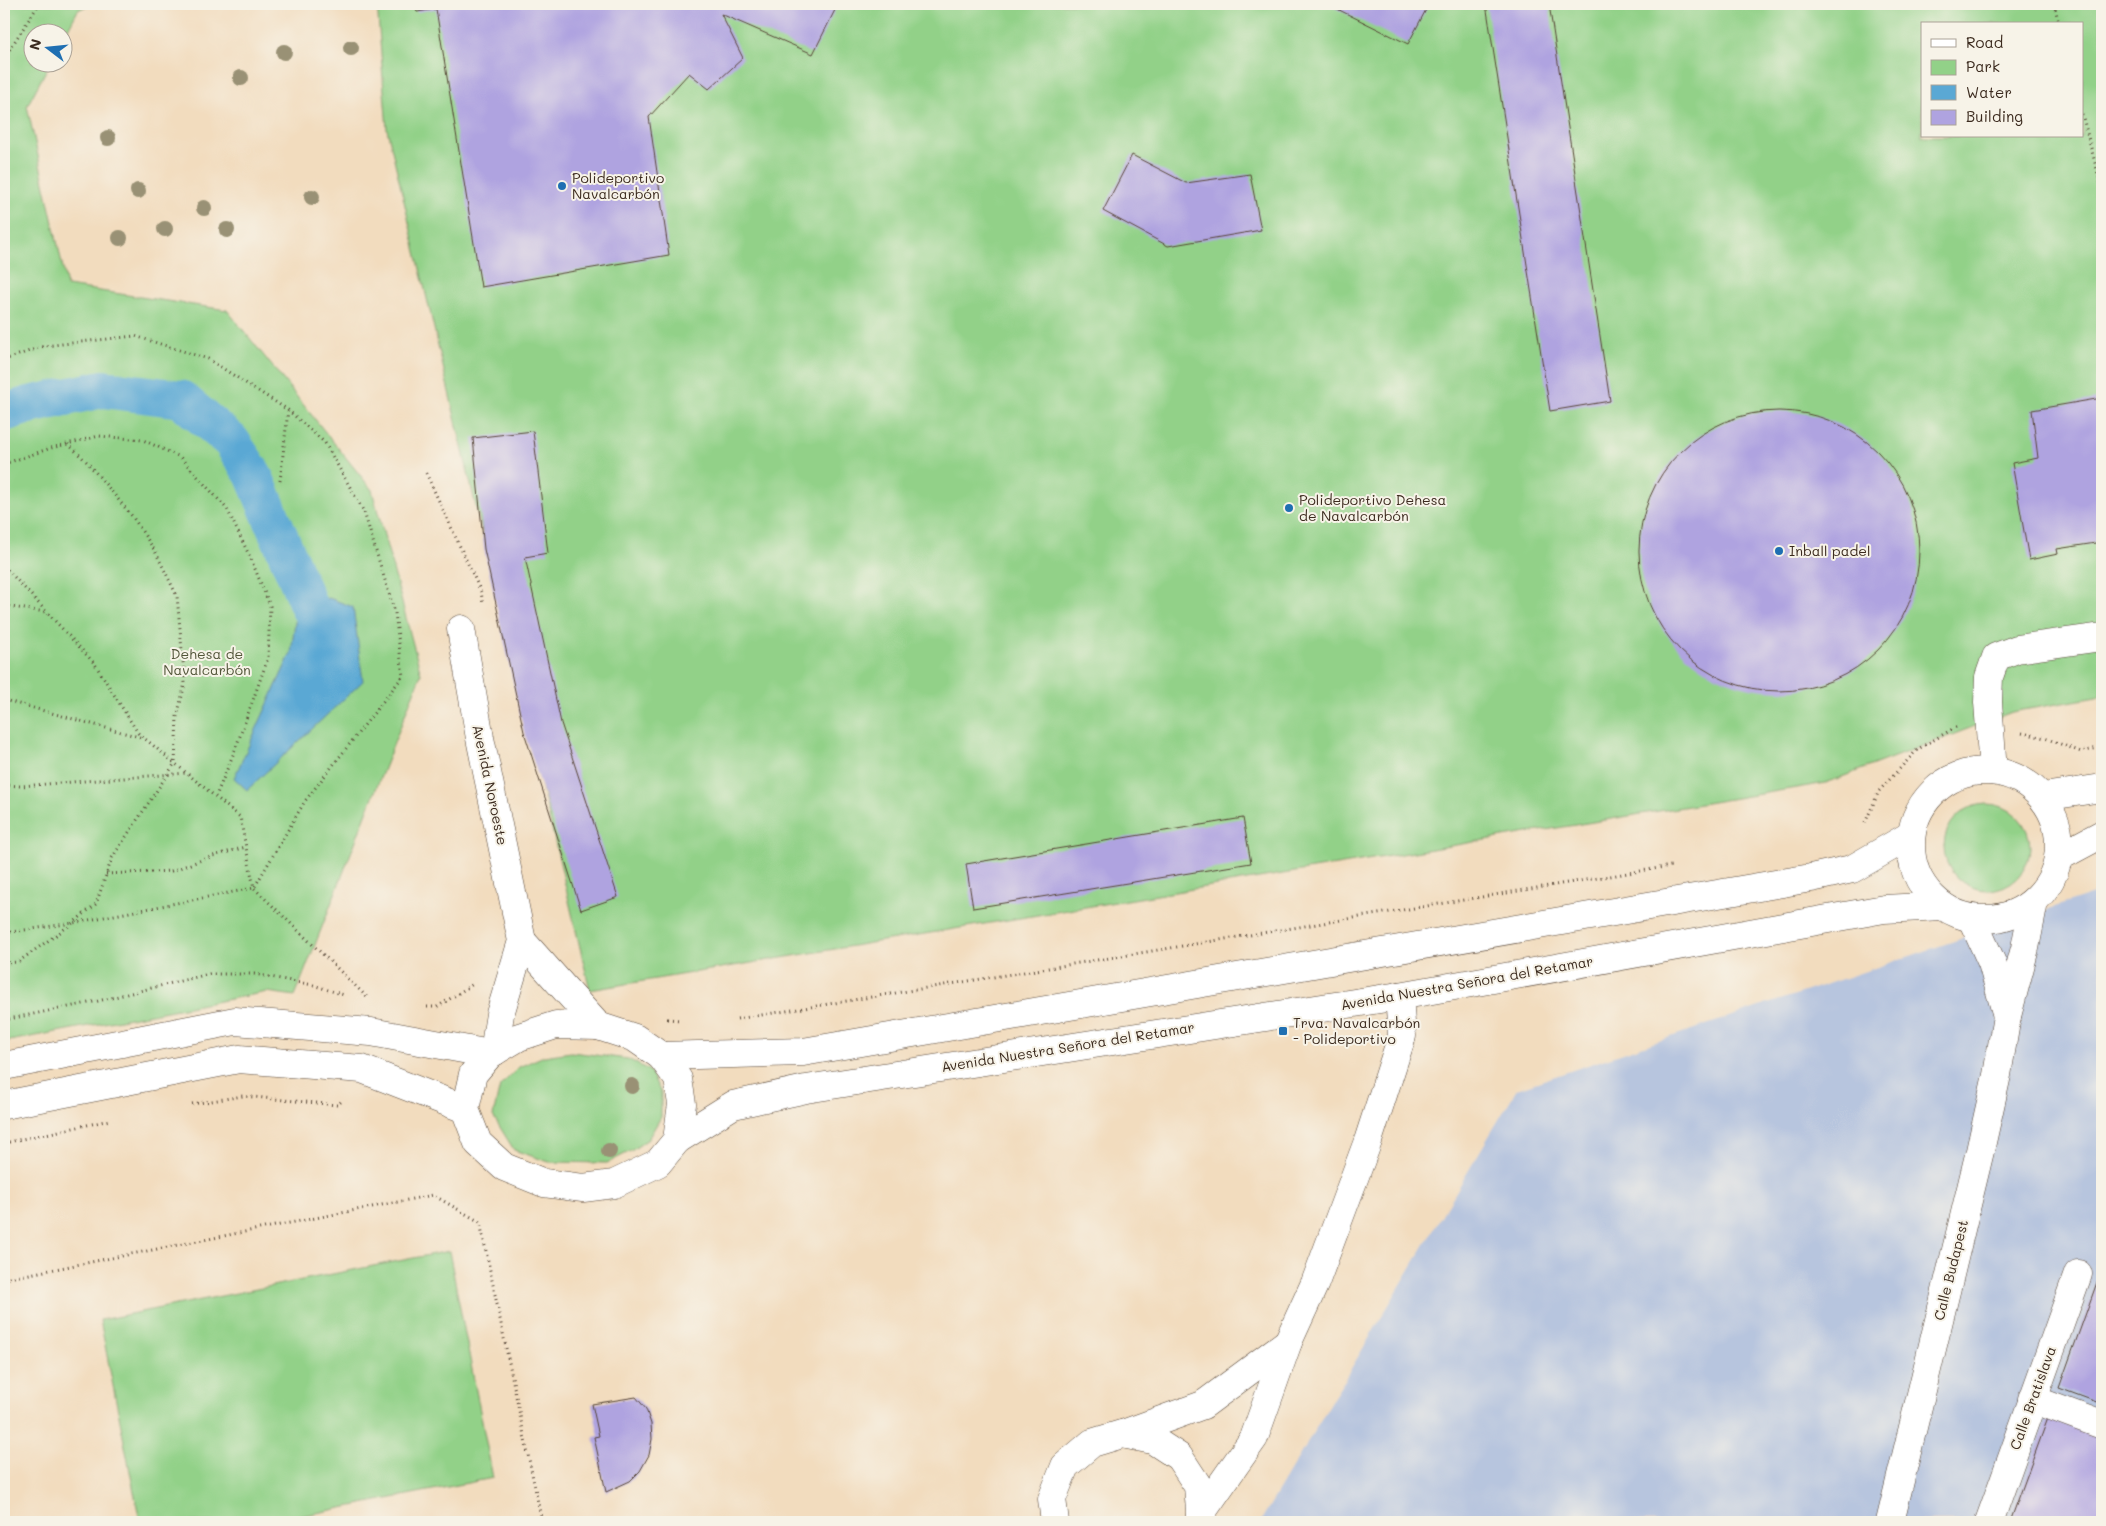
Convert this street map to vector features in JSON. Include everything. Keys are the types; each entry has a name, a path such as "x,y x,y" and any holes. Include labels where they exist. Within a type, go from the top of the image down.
{"street":[{"name":"Avenida Noroeste","path":"461,629 480,738 522,941 500,1014 492,1053"},
{"path":"1993,771 1989,676 1996,657 2017,650 2102,637"},
{"path":"1993,771 2012,775 2028,784 2043,797 2058,825 2059,857 2054,874 2046,890 2034,902 2015,915 1994,920 1972,919 1956,915 1942,906 1923,887 1912,862 1911,835 1918,814 1930,794 1949,780 1970,772 1993,771"},
{"path":"2043,797 2102,788"},
{"path":"2059,857 2102,834"},
{"path":"661,1056 804,1052 1791,882 1852,869 1911,835"},
{"name":"Calle Budapest","path":"1890,1522 1980,1151 1997,1075 2007,1016 2026,948 2034,902"},
{"name":"Avenida Nuestra Señora del Retamar","path":"677,1140 734,1105 806,1089 1398,996 1827,918 1884,909 1942,906"},
{"name":"Calle Budapest","path":"1972,919 1992,963 2007,1016"},
{"path":"522,941 598,1026"},
{"path":"1200,1520 1254,1438 1288,1342 1322,1265 1368,1141 1402,1036 1398,996"},
{"path":"4,1066 235,1020 371,1032 492,1053"},
{"path":"556,1026 598,1026 635,1038 661,1056 678,1079 682,1104 677,1140 658,1163 614,1184 583,1188 544,1183 504,1167 478,1144 465,1109 473,1074 492,1053 519,1037 556,1026"},
{"path":"4,1105 239,1059 362,1069 465,1109"},
{"name":"Calle Bratislava","path":"1989,1522 2078,1274"},
{"path":"1055,1522 1052,1499 1065,1466 1092,1443 1204,1405 1288,1342"},
{"path":"2032,1400 2102,1425"},
{"path":"1122,1434 1153,1440 1179,1457 1198,1486 1200,1520"}],"path":[{"path":"4,58 39,4"},
{"path":"2054,4 2058,22"},
{"path":"2084,121 2102,189"},
{"path":"4,360 44,346 135,336 208,359 288,410 325,443 364,512 395,613 403,676 305,801 254,888 74,923 4,932"},
{"path":"280,481 288,410"},
{"path":"4,464 99,436 143,440 180,457 227,509 251,559 270,606 268,658 235,750 216,796"},
{"path":"4,963 18,962 74,923 96,904 112,858 175,763 177,717 185,683 177,596 155,551 132,516 87,462 68,444"},
{"path":"426,473 481,592 485,612"},
{"path":"4,566 95,664 138,733 240,817 254,888 374,1004 366,1002"},
{"path":"4,606 47,612"},
{"path":"4,700 146,739"},
{"path":"1857,828 1864,824 1879,792 1918,749 1956,727 1990,726 2045,738 2081,752 2102,747"},
{"path":"4,785 21,786 188,773"},
{"path":"106,874 170,871 246,847"},
{"path":"728,1020 1673,866"},
{"path":"4,1020 98,1002 209,974 254,974 313,985 348,996"},
{"path":"419,1006 437,1007 472,986 475,977"},
{"path":"664,1018 682,1021"},
{"path":"186,1105 243,1096 337,1105 353,1090 362,1069"},
{"path":"4,1143 119,1118"},
{"path":"4,1279 433,1195 480,1222 542,1522"},
{"path":"616,1522 625,1520"}],"shaded area":[{"path":"2102,891 2102,1522 1260,1522 1517,1089"}],"green space":[{"name":"Dehesa de Navalcarbón","path":"4,4 91,4 78,10 72,22 22,22 22,72 45,72 27,106 67,286 227,310 372,490 421,674 295,996 267,992 4,1042"},
{"name":"Polideportivo Dehesa de Navalcarbón","path":"377,4 2102,4 2102,696 2012,712 1826,783 590,990 387,129"},
{"path":"1987,804 2004,807 2018,816 2027,830 2030,847 2027,864 2018,878 2004,887 1987,890 1970,887 1956,878 1947,864 1944,847 1947,830 1956,816 1970,807"},
{"path":"571,1052 628,1059 650,1071 661,1093 661,1117 648,1139 631,1151 607,1163 549,1162 514,1150 493,1116 500,1086 519,1067 544,1056"},
{"path":"449,1251 493,1478 271,1522 140,1522 100,1320"}],"water":[{"path":"329,598 353,607 363,681 247,790 234,778 291,653 296,615"}],"building":[{"name":"Polideportivo Navalcarbón","path":"412,4 838,4 813,54 721,14 743,58 709,89 689,73 649,117 669,255 481,287 436,9 417,12"},
{"path":"1327,4 1429,4 1408,44"},
{"path":"1486,4 1549,4 1610,401 1550,411"},
{"path":"1132,155 1186,183 1250,174 1261,230 1168,246 1103,211"},
{"path":"2102,398 2102,542 2057,549 2058,554 2029,560 2012,463 2038,458 2032,410"},
{"name":"Inball padel","path":"1779,411 1806,414 1833,422 1857,435 1878,452 1903,485 1908,497 1916,524 1919,551 1916,578 1908,605 1895,629 1878,650 1845,675 1833,680 1806,688 1779,691 1752,688 1725,680 1701,667 1680,650 1655,617 1650,605 1642,578 1639,551 1642,524 1650,497 1663,473 1680,452 1713,427 1725,422 1752,414"},
{"path":"533,431 548,553 525,557 561,723 618,897 581,910 524,732 484,549 473,438"},
{"path":"1243,818 1251,863 973,908 966,864"},
{"path":"2100,1274 2102,1275 2102,1404 2059,1388"},
{"path":"636,1397 646,1409 651,1424 652,1439 649,1455 640,1471 630,1481 606,1492 594,1437 599,1436 592,1404"},
{"path":"2048,1418 2102,1437 2102,1522 2010,1522"}],"waterway":[{"path":"4,413 29,405 103,389 181,399 231,441 253,474 310,609"}],"place":[{"name":"Polideportivo Navalcarbón","path":"562,186"},
{"name":"Polideportivo Dehesa de Navalcarbón","path":"1289,508"},
{"name":"Inball padel","path":"1779,551"},
{"name":"Trva. Navalcarbón - Polideportivo","path":"1283,1031"}]}
